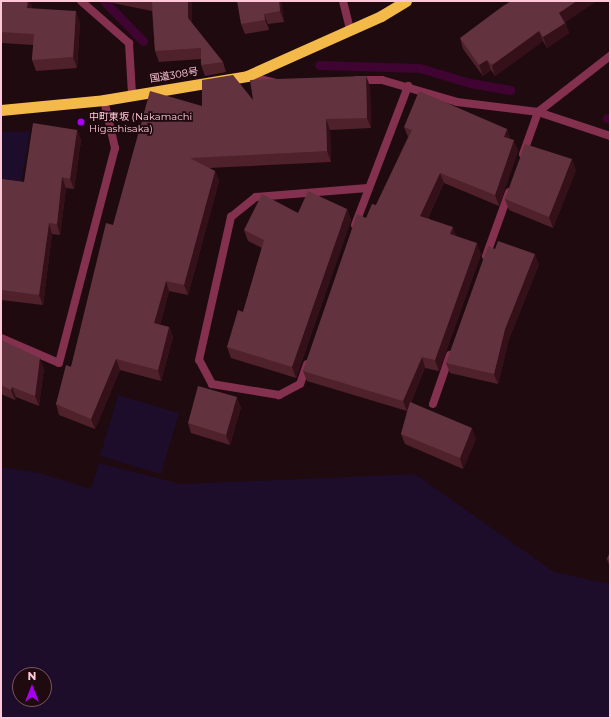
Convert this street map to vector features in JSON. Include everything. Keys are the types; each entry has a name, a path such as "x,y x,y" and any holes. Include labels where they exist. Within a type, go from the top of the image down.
{"highway":[{"name":"国道308号","path":"1,110 104,100 132,93 247,76 350,30 406,1"}],"street":[{"path":"81,1 130,43 132,93"},
{"path":"343,1 350,30"},
{"path":"519,164 538,112 610,56"},
{"path":"247,76 287,83"},
{"path":"350,81 382,80 408,86 457,102 538,112 610,136"},
{"path":"352,233 408,86"},
{"path":"1,338 59,363 114,148 104,100"},
{"path":"484,261 511,187"},
{"path":"311,354 300,384 279,395 212,384 199,360 231,217 256,196 368,188"},
{"path":"433,404 454,344"}],"shaded area":[{"path":"30,131 20,190 1,188 1,132"},
{"path":"118,395 179,413 161,474 100,456"},
{"path":"99,463 181,484 415,474 554,572 610,584 610,718 1,718 1,467 40,473 91,489"}],"building":[{"path":"1,1 28,1 27,8 76,11 73,57 32,60 34,34 1,32"},
{"path":"149,1 188,1 188,18 223,62 201,65 201,48 155,51 152,2"},
{"path":"237,1 279,1 280,11 264,14 265,20 241,24"},
{"path":"511,1 577,1 559,13 565,23 543,37 539,31 492,65 487,60 479,65 460,38"},
{"path":"233,75 253,100 250,80 366,76 367,118 326,119 327,151 190,158 215,171 184,285 166,281 154,323 169,327 158,370 116,359 91,419 56,404 66,365 71,367 106,223 113,225 150,91 202,106 202,80"},
{"path":"419,91 507,129 504,137 514,140 495,195 440,173 420,216 453,227 450,234 477,243 435,360 422,357 403,401 303,371 357,214 366,218 372,204 376,205 412,130 404,127"},
{"path":"33,123 77,130 70,179 62,177 57,224 49,223 39,295 1,290 1,179 24,182"},
{"path":"525,144 572,159 549,217 505,199"},
{"path":"308,191 347,209 292,367 227,347 238,310 243,312 264,240 244,230 262,194 298,213"},
{"path":"498,241 535,254 505,329 494,374 446,363 488,246 495,249"},
{"path":"1,340 40,358 35,396 12,387 11,390 1,385"},
{"path":"198,386 237,397 226,435 188,423"},
{"path":"410,402 472,428 460,458 401,434"},
{"path":"610,552 610,560 607,559"}],"waterway":[{"path":"104,1 143,41"},
{"path":"319,65 420,68 470,83 510,90"}],"place":[{"name":"中町東坂 (Nakamachi Higashisaka)","path":"81,122"}]}
